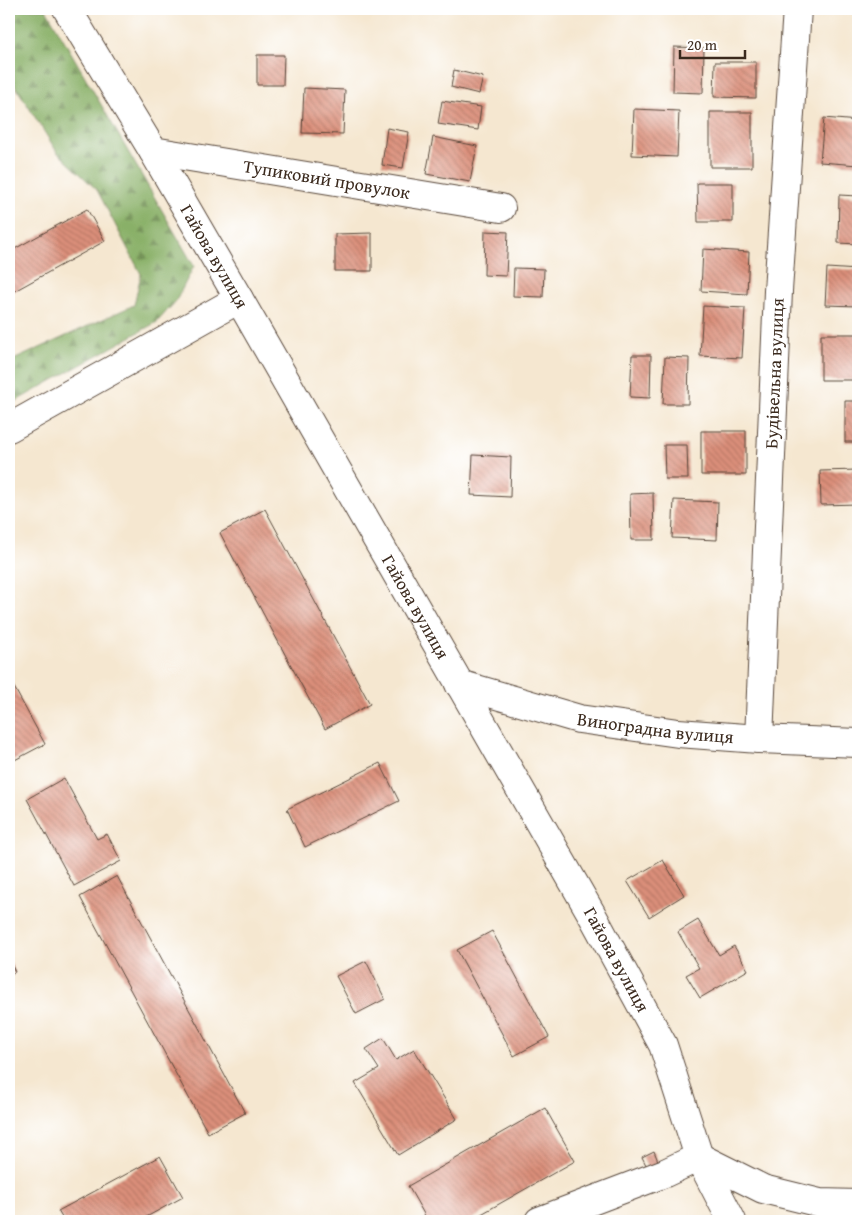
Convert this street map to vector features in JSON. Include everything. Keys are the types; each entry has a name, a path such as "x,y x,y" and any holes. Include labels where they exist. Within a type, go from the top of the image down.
{"street":[{"name":"Гайова вулиця","path":"67,9 240,300 590,913 663,1045 699,1157 732,1221"},
{"name":"Будівельна вулиця","path":"758,739 778,291 797,9"},
{"name":"Тупиковий провулок","path":"153,151 501,208"},
{"path":"9,428 240,300"},
{"name":"Виноградна вулиця","path":"459,684 579,719 678,733 758,739 858,743"},
{"path":"539,1221 665,1173 699,1157 763,1189 820,1203 858,1204"}],"green space":[{"path":"9,9 46,9 194,266 176,301 157,322 9,405 9,362 134,305 141,274 97,190 57,152 9,76"}],"building":[{"path":"674,47 704,48 703,93 673,92"},
{"path":"257,55 284,55 283,85 257,85"},
{"path":"715,62 756,62 756,98 714,97"},
{"path":"454,70 483,77 479,94 451,87"},
{"path":"304,88 345,90 343,134 302,133"},
{"path":"442,101 481,107 478,130 438,124"},
{"path":"634,109 679,111 677,157 632,155"},
{"path":"710,112 752,112 752,167 710,167"},
{"path":"824,118 858,121 858,165 820,162"},
{"path":"387,128 409,132 403,168 382,165"},
{"path":"433,137 477,146 470,182 426,174"},
{"path":"697,183 733,183 733,222 698,222"},
{"path":"839,195 858,196 858,244 838,243"},
{"path":"87,209 105,241 9,294 9,252"},
{"path":"485,231 508,232 506,276 484,275"},
{"path":"372,233 372,271 335,271 335,234"},
{"path":"703,249 749,252 747,294 701,291"},
{"path":"514,268 544,269 543,297 513,296"},
{"path":"827,268 858,270 858,306 825,305"},
{"path":"703,306 745,308 742,358 700,356"},
{"path":"821,334 858,334 858,380 821,380"},
{"path":"632,355 651,355 650,398 630,397"},
{"path":"665,357 689,358 688,404 663,404"},
{"path":"845,401 858,401 858,442 845,442"},
{"path":"701,431 746,431 746,475 701,475"},
{"path":"664,445 687,445 688,479 665,479"},
{"path":"473,455 511,457 510,497 471,495"},
{"path":"858,470 858,504 821,505 820,471"},
{"path":"653,493 654,540 631,540 630,494"},
{"path":"674,500 718,502 717,540 672,538"},
{"path":"265,509 370,704 325,729 220,533"},
{"path":"9,678 45,744 9,763"},
{"path":"380,763 399,801 305,847 287,809"},
{"path":"64,778 97,839 107,834 121,861 74,886 27,799"},
{"path":"663,860 684,895 649,917 627,881"},
{"path":"117,876 245,1113 208,1133 80,897"},
{"path":"698,920 719,955 734,946 748,970 700,998 686,975 699,968 678,932"},
{"path":"492,931 549,1037 514,1056 457,950"},
{"path":"9,959 15,972 9,975"},
{"path":"366,961 385,999 356,1014 336,976"},
{"path":"383,1038 396,1060 414,1049 457,1119 398,1155 355,1083 379,1069 366,1049"},
{"path":"545,1108 575,1161 469,1221 428,1221 408,1186"},
{"path":"654,1151 660,1166 649,1171 642,1157"},
{"path":"160,1156 183,1197 139,1221 64,1221 58,1211"}]}
